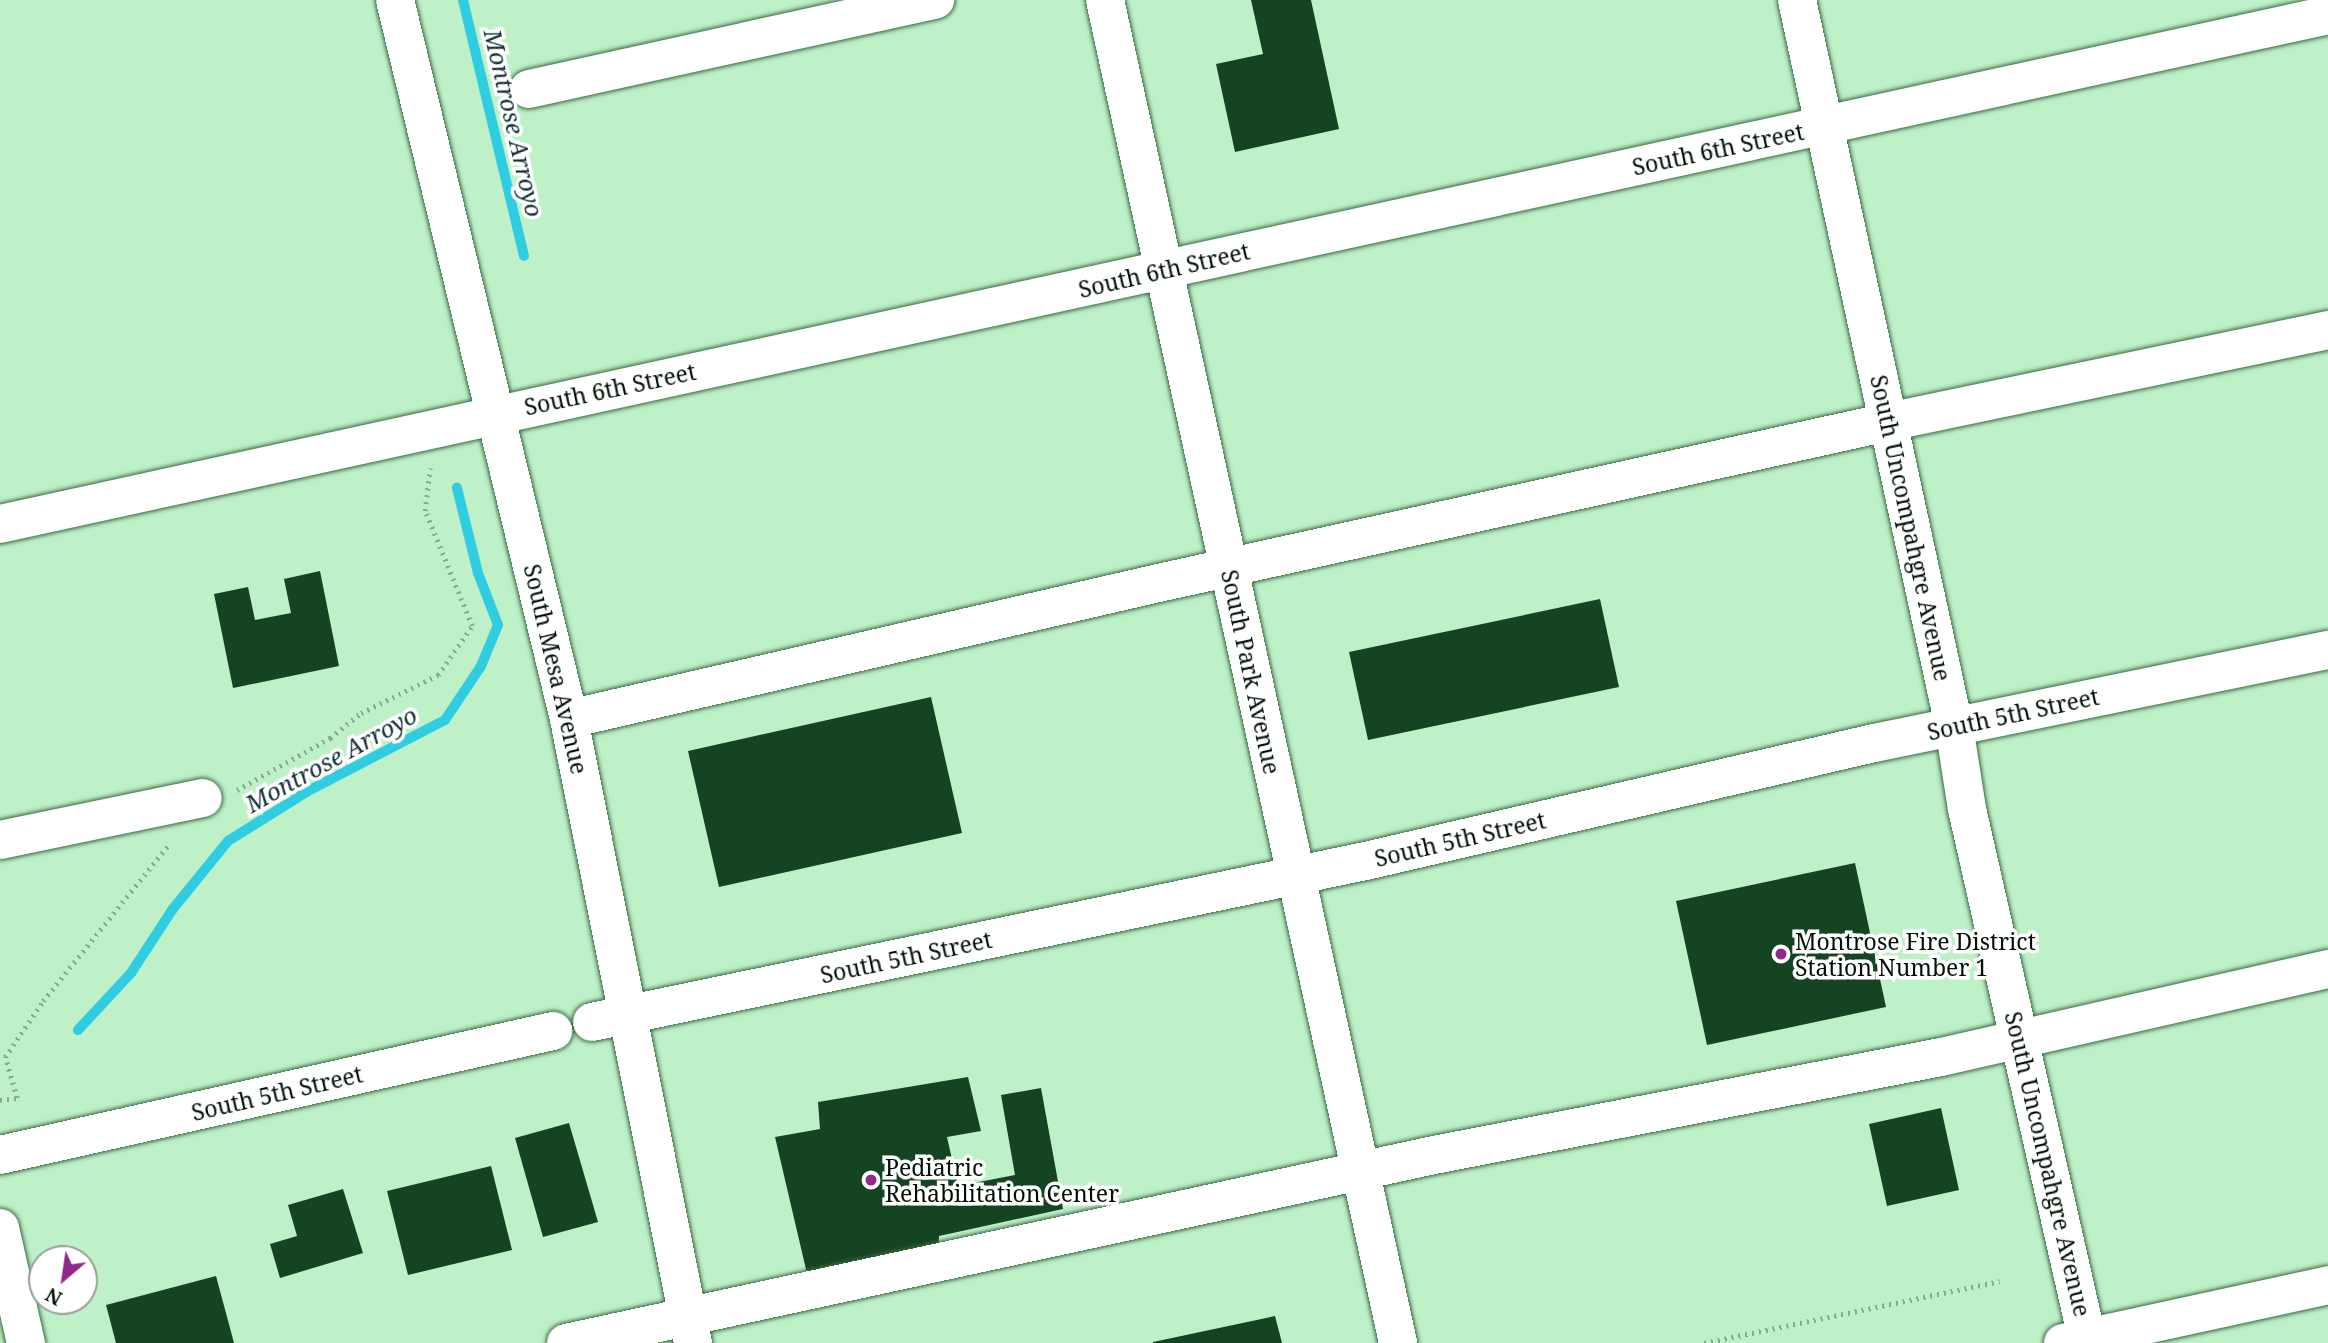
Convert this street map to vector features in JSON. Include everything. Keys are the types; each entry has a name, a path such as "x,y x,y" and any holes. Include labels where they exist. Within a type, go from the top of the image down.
{"street":[{"name":"South Mesa Avenue","path":"396,0 569,719 690,1329"},
{"path":"530,89 935,0"},
{"name":"South Park Avenue","path":"1105,0 1398,1343"},
{"name":"South Uncompahgre Avenue","path":"1797,0 1954,726 1967,809 2020,1037 2079,1341"},
{"name":"South 6th Street","path":"0,524 496,413 2328,15"},
{"path":"569,719 1229,567 1888,422 2328,330"},
{"name":"South 5th Street","path":"592,1022 1370,860 1954,726 2328,650"},
{"path":"0,840 216,797"},
{"path":"566,1343 690,1329 1361,1171 1927,1059 2328,970"},
{"name":"South 5th Street","path":"0,1156 554,1031"},
{"path":"0,1228 26,1343"},
{"path":"2079,1341 2328,1285"}],"path":[{"path":"216,797 330,737 361,713 438,675 472,626 425,511 431,477 424,429"},
{"path":"0,1100 17,1098 5,1057 43,1001 175,837"},
{"path":"1704,1343 2000,1281"}],"building":[{"path":"1251,0 1311,0 1339,129 1235,152 1216,64 1263,54"},
{"path":"320,571 339,666 233,688 214,594 248,587 255,620 291,613 284,579"},
{"path":"1600,599 1619,687 1368,740 1349,652"},
{"path":"931,697 962,833 719,887 688,751"},
{"name":"Montrose Fire District Station Number 1","path":"1855,863 1886,1007 1707,1045 1676,901"},
{"name":"Pediatric Rehabilitation Center","path":"968,1077 981,1131 947,1137 958,1186 1015,1175 1001,1095 1041,1088 1063,1209 939,1236 938,1257 808,1278 775,1137 820,1129 818,1102"},
{"path":"1941,1108 1959,1190 1887,1206 1869,1124"},
{"path":"569,1123 598,1222 543,1237 515,1138"},
{"path":"491,1166 512,1250 408,1275 387,1191"},
{"path":"343,1189 363,1253 280,1278 270,1244 297,1236 288,1205"},
{"path":"216,1276 234,1343 116,1343 106,1305"},
{"path":"1275,1316 1282,1343 1153,1343 1153,1342"}],"waterway":[{"name":"Montrose Arroyo","path":"463,0 524,256"},
{"name":"Montrose Arroyo","path":"78,1030 131,973 172,910 228,841 308,791 445,720 481,666 498,625 478,573 457,488"}],"place":[{"name":"Montrose Fire District Station Number 1","path":"1781,954"},
{"name":"Pediatric Rehabilitation Center","path":"871,1180"}]}
